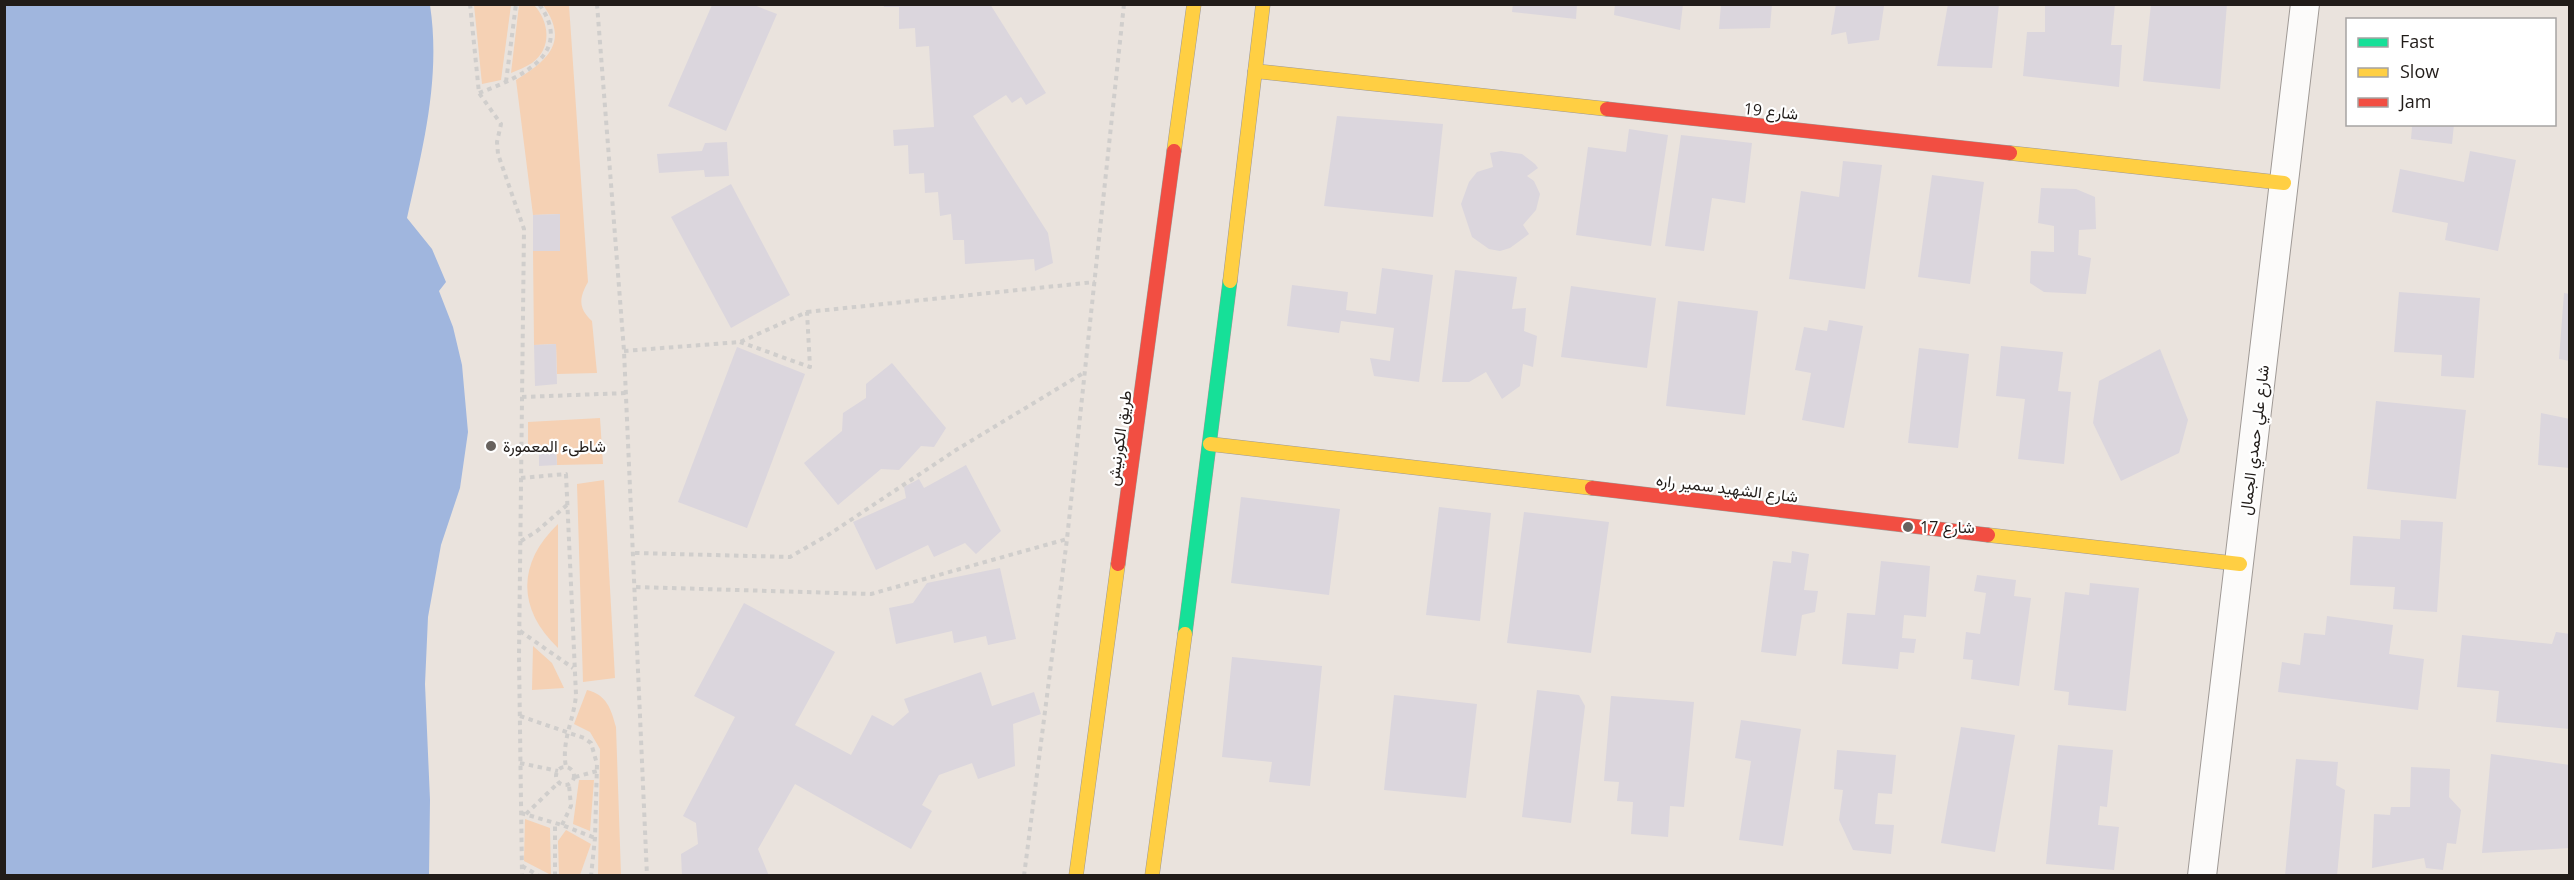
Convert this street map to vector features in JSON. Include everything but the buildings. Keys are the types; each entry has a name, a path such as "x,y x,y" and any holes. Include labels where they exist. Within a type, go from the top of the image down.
{"street":[{"name":"طريق الكورنيش","path":"1076,876 1194,4"},
{"path":"1152,876 1210,444 1263,4"},
{"name":"شارع علي حمدي الجمال","path":"2202,876 2305,4"},
{"name":"شارع 19","path":"1255,71 2284,183"},
{"name":"شارع الشهيد سمير راره","path":"1210,444 2240,564"}],"path":[{"path":"470,4 479,93 501,124 497,142 498,154 524,229 520,541 522,876"},
{"path":"506,82 516,4"},
{"path":"479,93 506,82 540,61 549,47 550,28 539,4"},
{"path":"597,4 627,393 647,876"},
{"path":"1024,876 1067,539 1124,4"},
{"path":"624,351 740,342 807,312 1095,282"},
{"path":"740,342 810,367 807,312"},
{"path":"634,553 789,557 828,535 956,450 1085,372"},
{"path":"522,397 627,393"},
{"path":"521,478 566,474 575,703 564,749 566,767"},
{"path":"520,541 537,531 567,505"},
{"path":"636,587 871,594 1067,539"},
{"path":"520,631 574,669"},
{"path":"520,716 567,731 591,742 596,757 597,771 595,838 591,876"},
{"path":"520,763 558,771 566,767"},
{"path":"558,771 556,779 558,783 563,786 569,785 575,777 572,770 566,767"},
{"path":"575,777 597,771"},
{"path":"526,814 558,783"},
{"path":"562,825 571,806 569,785"},
{"path":"521,813 555,822 595,838"},
{"path":"555,822 555,876"},
{"path":"522,866 539,876"}],"shaded area":[{"path":"474,5 511,5 501,80 482,84"},
{"path":"519,5 534,5 539,11 545,26 546,42 539,57 511,73"},
{"path":"543,5 569,5 588,282 581,303 584,312 592,321 597,373 557,374 556,344 534,345 533,251 559,214 533,215 516,80 545,58 551,49 555,30"},
{"path":"600,418 603,464 557,465 556,447 528,448 528,422"},
{"path":"604,480 615,678 583,682 577,484"},
{"path":"558,524 558,648 535,618 529,602 527,586 529,570 535,554"},
{"path":"533,646 552,663 564,688 532,690"},
{"path":"587,690 604,699 616,727 621,875 598,875 600,749 590,732 574,724"},
{"path":"579,780 594,780 590,831 573,824"},
{"path":"525,819 550,828 551,875 524,861"},
{"path":"566,830 591,844 580,875 559,875 558,841"}],"water":[{"path":"5,4 430,5 433,32 432,86 424,139 407,218 432,249 446,282 439,291 453,327 462,365 468,432 460,488 441,545 428,617 425,684 430,800 429,875 5,875"}],"traffic: fast":[{"path":"1185,634 1230,281"}],"traffic: slow":[{"path":"1174,151 1194,4"},
{"path":"1230,281 1263,4"},
{"path":"1255,71 1607,109"},
{"path":"2010,153 2284,183"},
{"path":"1210,444 1592,488"},
{"path":"1988,535 2240,564"},
{"path":"1076,876 1118,564"},
{"path":"1152,876 1185,634"}],"traffic: jam":[{"path":"1607,109 2010,153"},
{"path":"1118,564 1174,151"},
{"path":"1592,488 1988,535"}],"place":[{"name":"شاطىء المعمورة","path":"491,446"},
{"name":"شارع 17","path":"1908,527"}]}
